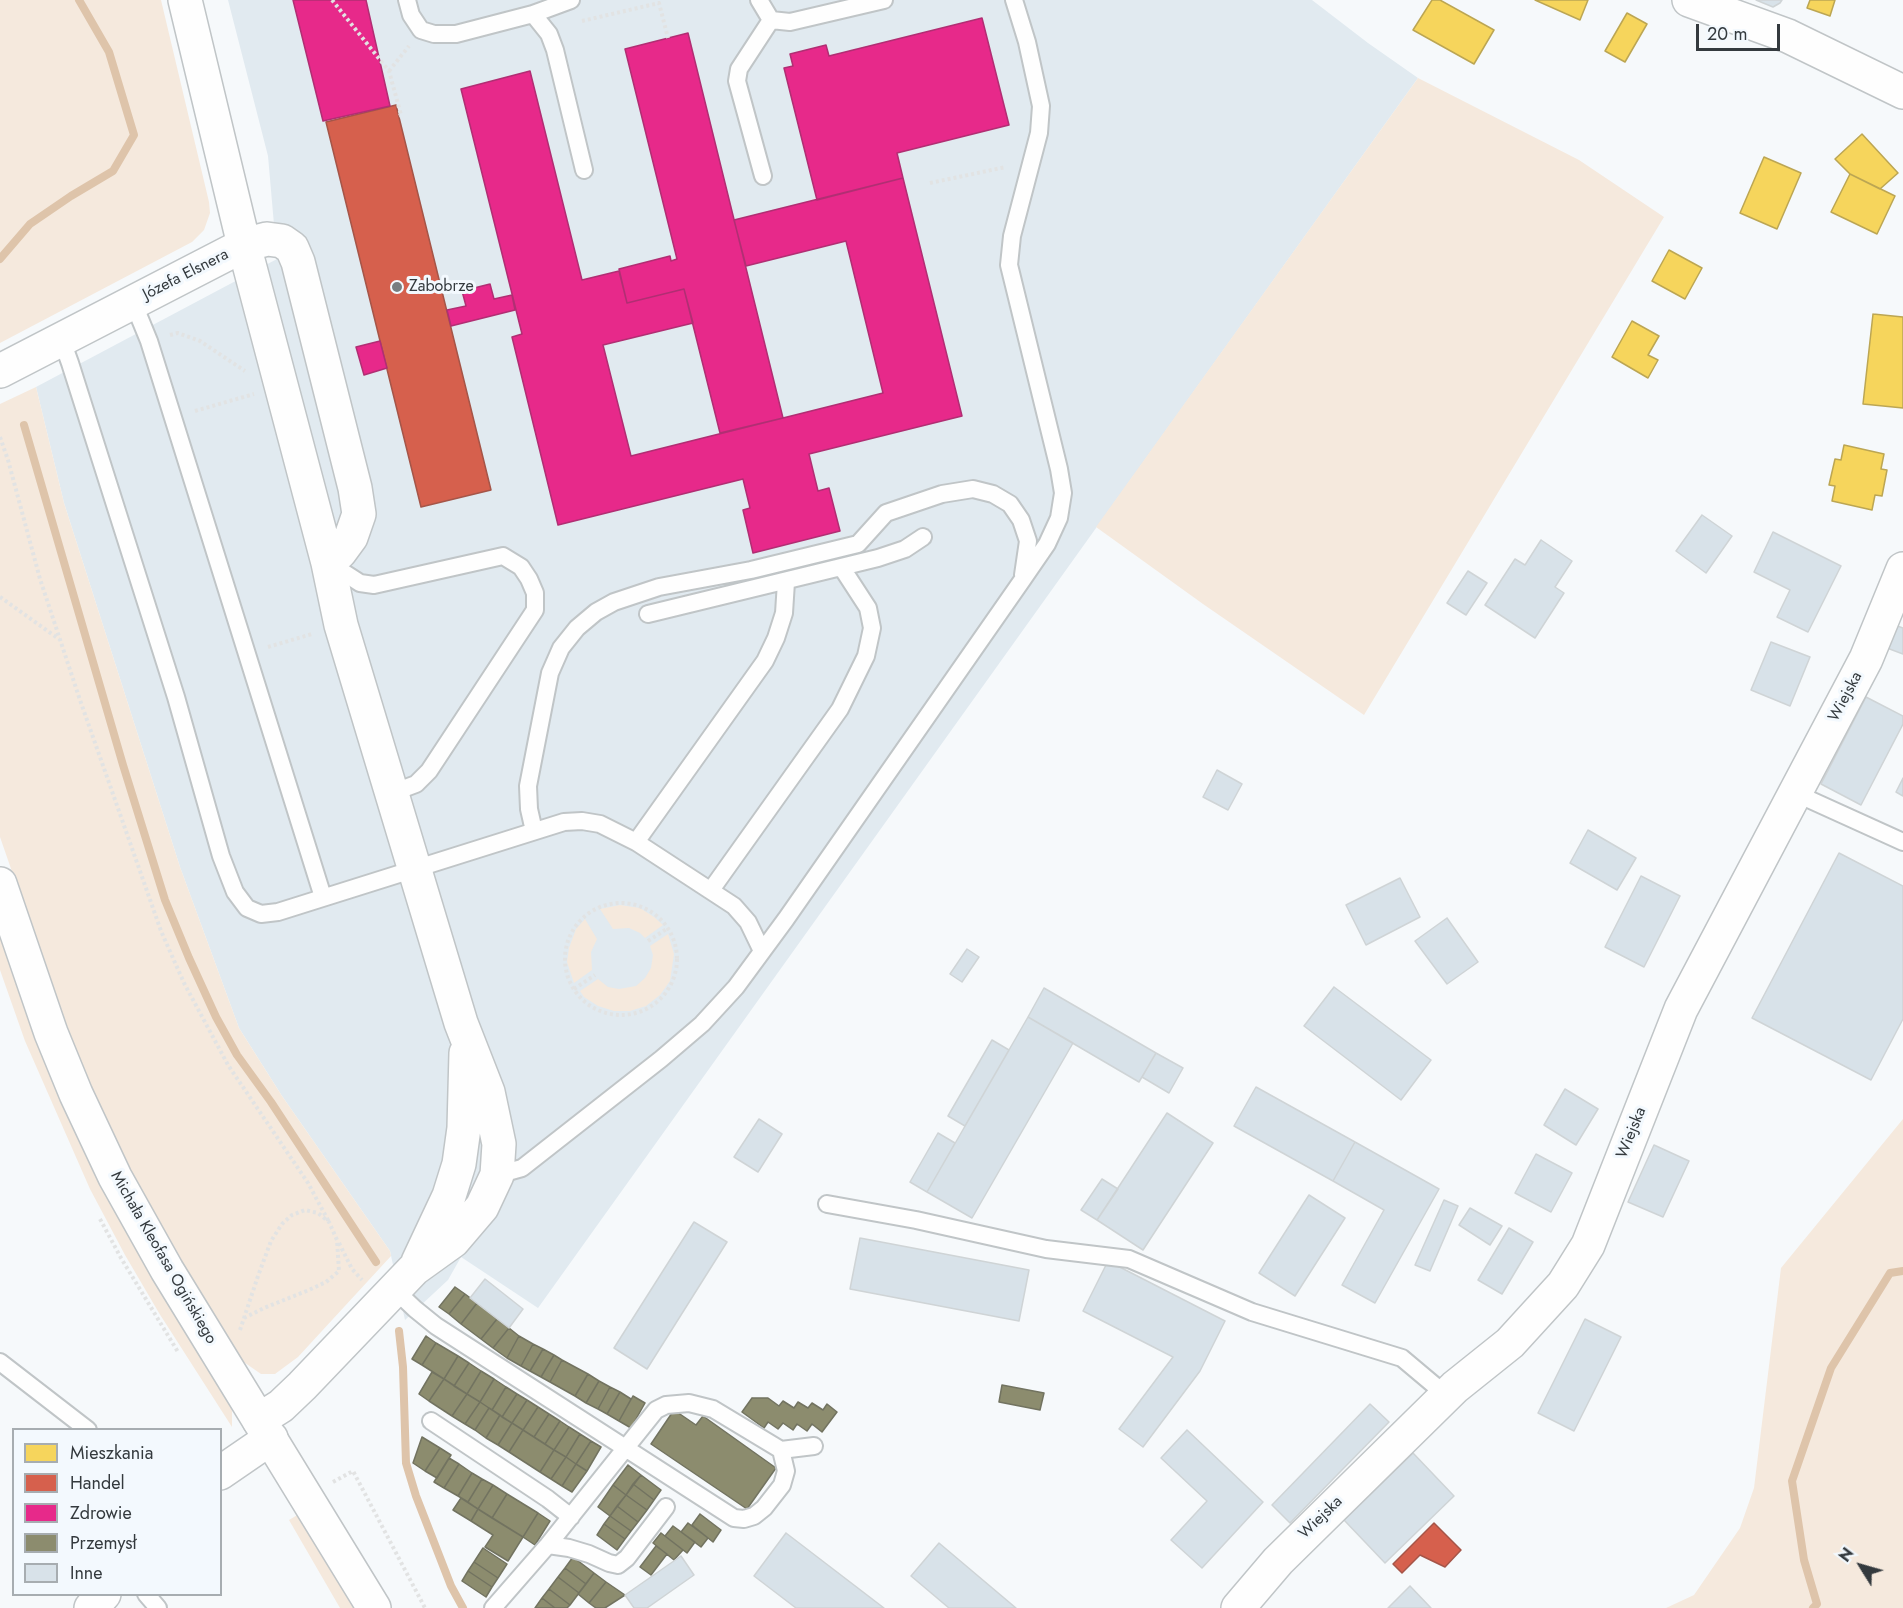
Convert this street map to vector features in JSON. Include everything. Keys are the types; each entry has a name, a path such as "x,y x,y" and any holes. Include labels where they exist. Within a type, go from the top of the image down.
{"street":[{"name":"Józefa Elsnera","path":"0,371 244,245 185,0"},
{"path":"1689,0 1788,36 1903,92"},
{"path":"222,1471 265,1429 281,1406 397,1287 453,1241 482,1208 497,1175 499,1144 488,1092 466,1038 341,626 328,563 244,245 267,239 282,240 292,248 298,262 355,488 359,514 351,537 328,563"},
{"name":"Wiejska","path":"1238,1608 1278,1561 1446,1395 1510,1343 1563,1285 1588,1245 1681,1009 1866,659 1903,569"},
{"name":"Michała Kleofasa Ogińskiego","path":"0,884 51,1033 115,1177 150,1242 374,1608"},
{"path":"397,1287 445,1206 459,1164 464,1128 466,1038"},
{"path":"91,1608 102,1596"}],"lane":[{"path":"407,0 411,15 421,30 434,34 456,34 533,14 571,0"},
{"path":"759,0 771,20"},
{"path":"771,20 790,22 884,0"},
{"path":"497,1175 522,1168 662,1059 702,1024 736,987 1023,579 1047,544 1059,518 1063,493 1059,469 1009,265 1012,236 1039,133 1041,106 1028,42 1014,0"},
{"path":"533,14 549,34 555,50 584,170"},
{"path":"763,176 738,81 738,69 771,20"},
{"path":"133,302 149,341 323,897"},
{"path":"61,338 177,697 221,856 235,892 246,908 261,914 278,912 564,822 582,821 600,824 636,842 734,906 748,922 762,951"},
{"path":"534,831 529,809 528,786 550,673 561,648 577,628 596,612 614,602 659,587 751,570 858,544 886,513 942,494 973,489 993,494 1010,504 1021,520 1028,541 1023,579"},
{"path":"648,614 842,568 904,549 923,537"},
{"path":"328,563 360,583 374,585 503,556 521,567 535,593 535,610 429,771 416,784 392,793"},
{"path":"711,890 840,709 866,656 872,628 868,608 842,568"},
{"path":"636,842 765,661 784,613 786,582"},
{"path":"1795,793 1903,842"},
{"path":"827,1204 916,1220 1046,1249 1129,1259 1252,1312 1402,1358 1446,1395"},
{"path":"397,1287 415,1309 436,1326 734,1518 744,1519 754,1516 764,1508 782,1485 786,1471 781,1450"},
{"path":"0,1362 85,1428"},
{"path":"493,1608 548,1545 656,1410 666,1405 689,1403 713,1409 781,1450 814,1446"},
{"path":"431,1421 571,1516"},
{"path":"548,1545 569,1548 618,1565 627,1558 666,1507"},
{"path":"148,1596 158,1608"}],"path":[{"path":"332,0 389,71 401,115 399,116"},
{"path":"580,21 659,3 668,38"},
{"path":"389,71 421,30"},
{"path":"930,183 1013,165 1030,168"},
{"path":"160,338 178,333 200,341 244,370 279,379"},
{"path":"0,437 40,579 60,639 141,877 184,983 228,1065 308,1183 352,1269 397,1287"},
{"path":"0,597 60,639"},
{"path":"247,653 341,626"},
{"path":"608,904 636,905 652,912 668,928 676,950 676,969 674,978 664,994 651,1006 635,1013 609,1013 585,1001 574,988 566,963 567,946 578,923 592,911 608,904"},
{"path":"648,941 668,928"},
{"path":"574,988 595,975"},
{"path":"222,1360 234,1351 271,1241 282,1224 292,1215 305,1210 318,1213 328,1222"},
{"path":"244,1318 326,1282 339,1271 338,1240"},
{"path":"326,1487 353,1471 425,1608"},
{"path":"326,1474 331,1484"}],"shaded area":[{"path":"0,0 161,0 210,213 204,230 192,242 0,343"},
{"path":"228,0 1312,0 1418,78 538,1308 461,1257 448,1280 405,1320 390,1251 282,1096 239,1028 180,867 64,503 36,387 277,259 268,156"},
{"path":"1418,78 1579,160 1664,217 1364,715 1096,527"},
{"path":"36,387 64,503 180,867 239,1028 282,1096 390,1251 391,1256 298,1357 275,1374 261,1374 238,1358 162,1232 127,1167 91,1090 67,1030 0,837 0,404"},
{"path":"620,905 640,908 663,925 645,938 629,928 613,929 600,909"},
{"path":"585,919 597,939 591,952 592,970 574,983 567,962 569,948 576,929"},
{"path":"0,931 228,1399 232,1411 232,1427 159,1313 90,1189 25,1041 0,970"},
{"path":"668,934 674,954 670,981 660,995 646,1006 630,1011 614,1011 598,1006 584,997 580,991 598,979 608,987 619,989 636,986 651,968 653,955 650,946"},
{"path":"1903,1119 1903,1608 1666,1608 1694,1595 1740,1528 1754,1488 1781,1268"},
{"path":"299,1514 356,1608 340,1608 289,1520"}],"building: Mieszkania":[{"path":"1432,0 1440,0 1494,30 1474,64 1413,30"},
{"path":"1535,0 1588,0 1580,20"},
{"path":"1810,0 1835,0 1830,16 1807,8"},
{"path":"1627,13 1647,24 1625,62 1605,51"},
{"path":"1862,134 1898,173 1880,189 1850,174 1835,159"},
{"path":"1764,157 1801,173 1777,229 1740,213"},
{"path":"1850,174 1895,196 1877,234 1831,212"},
{"path":"1669,250 1702,268 1685,299 1652,281"},
{"path":"1873,314 1903,317 1903,408 1863,404"},
{"path":"1632,321 1659,336 1648,355 1658,360 1648,378 1612,357"},
{"path":"1844,445 1884,454 1881,469 1887,470 1882,496 1875,495 1872,510 1832,501 1835,486 1829,485 1835,459 1841,460"}],"building: Handel":[{"path":"396,105 491,490 421,507 326,122"},
{"path":"1434,1523 1461,1550 1445,1567 1420,1555 1402,1573 1393,1564"}],"building: Zdrowie":[{"path":"293,0 366,0 390,106 323,121"},
{"path":"982,18 1009,125 897,153 903,178 817,200 784,68 793,66 790,54 826,45 829,56"},
{"path":"688,33 783,418 720,433 684,289 627,303 619,269 670,256 671,261 677,259 625,49"},
{"path":"530,71 582,280 619,271 627,303 684,289 693,323 603,345 631,456 883,393 846,241 746,266 734,220 903,178 962,416 809,454 818,491 829,488 840,531 753,553 743,510 750,508 743,479 558,525 512,337 522,334 461,89"},
{"path":"490,284 494,299 512,295 515,310 451,326 447,310 466,306 462,291"},
{"path":"380,341 387,368 364,375 356,347"}],"building: Przemysł":[{"path":"455,1287 465,1294 449,1314 439,1307"},
{"path":"465,1294 477,1303 461,1324 449,1314"},
{"path":"477,1303 497,1319 481,1339 461,1324"},
{"path":"497,1319 509,1328 493,1348 481,1339"},
{"path":"509,1328 519,1336 507,1358 493,1348"},
{"path":"426,1336 436,1343 422,1365 412,1359"},
{"path":"519,1336 533,1344 521,1366 507,1358"},
{"path":"436,1343 458,1356 444,1379 422,1365"},
{"path":"533,1344 543,1349 530,1371 521,1366"},
{"path":"543,1349 554,1355 541,1377 530,1371"},
{"path":"554,1355 562,1360 550,1382 541,1377"},
{"path":"458,1356 469,1363 454,1386 444,1379"},
{"path":"562,1360 588,1374 575,1396 550,1382"},
{"path":"469,1363 481,1371 467,1394 454,1386"},
{"path":"481,1371 494,1379 480,1402 467,1394"},
{"path":"432,1372 444,1379 429,1401 419,1394"},
{"path":"588,1374 599,1381 586,1403 575,1396"},
{"path":"444,1379 467,1394 452,1416 429,1401"},
{"path":"494,1379 506,1387 492,1410 480,1402"},
{"path":"599,1381 610,1387 598,1409 586,1403"},
{"path":"1002,1385 1044,1393 1040,1410 999,1402"},
{"path":"506,1387 517,1394 502,1417 492,1410"},
{"path":"610,1387 620,1392 607,1414 598,1409"},
{"path":"620,1392 631,1399 619,1421 607,1414"},
{"path":"467,1394 480,1402 465,1424 452,1416"},
{"path":"517,1394 527,1400 512,1423 502,1417"},
{"path":"633,1396 645,1403 631,1428 619,1421"},
{"path":"752,1398 768,1398 779,1406 783,1401 794,1408 798,1402 808,1408 812,1403 823,1410 827,1404 837,1412 822,1432 812,1424 807,1431 797,1424 793,1430 783,1423 778,1429 768,1422 764,1428 742,1412"},
{"path":"527,1400 538,1407 523,1430 512,1423"},
{"path":"480,1402 489,1408 475,1430 465,1424"},
{"path":"538,1407 549,1414 534,1437 523,1430"},
{"path":"489,1408 500,1415 486,1438 475,1430"},
{"path":"674,1410 696,1425 703,1416 776,1468 747,1509 651,1444"},
{"path":"549,1414 560,1421 545,1444 534,1437"},
{"path":"500,1415 512,1423 498,1445 486,1438"},
{"path":"560,1421 569,1427 554,1450 545,1444"},
{"path":"512,1423 523,1430 509,1452 498,1445"},
{"path":"569,1427 580,1434 566,1457 554,1450"},
{"path":"523,1430 554,1450 540,1472 509,1452"},
{"path":"580,1434 591,1441 576,1464 566,1457"},
{"path":"422,1437 440,1448 425,1471 413,1463"},
{"path":"591,1441 601,1447 587,1471 576,1464"},
{"path":"440,1448 451,1455 437,1478 425,1471"},
{"path":"554,1450 566,1457 551,1479 540,1472"},
{"path":"566,1457 576,1464 562,1486 551,1479"},
{"path":"449,1458 459,1464 444,1488 434,1482"},
{"path":"459,1464 472,1473 458,1496 444,1488"},
{"path":"576,1464 587,1471 572,1492 562,1486"},
{"path":"628,1465 641,1475 626,1495 613,1485"},
{"path":"472,1473 482,1479 468,1502 458,1496"},
{"path":"641,1475 661,1490 654,1500 633,1484"},
{"path":"482,1479 493,1485 478,1509 468,1502"},
{"path":"633,1484 654,1500 647,1510 626,1495"},
{"path":"493,1485 507,1494 492,1518 478,1509"},
{"path":"613,1485 626,1495 610,1516 598,1507"},
{"path":"507,1494 538,1513 523,1537 492,1518"},
{"path":"626,1495 647,1510 638,1522 617,1506"},
{"path":"461,1498 478,1509 471,1521 453,1510"},
{"path":"617,1506 638,1522 631,1531 610,1516"},
{"path":"478,1509 523,1537 508,1561 485,1547 493,1535 471,1521"},
{"path":"538,1513 550,1521 535,1545 523,1537"},
{"path":"700,1514 721,1530 713,1542 692,1525"},
{"path":"610,1516 631,1531 625,1539 604,1524"},
{"path":"688,1523 708,1538 701,1547 681,1532"},
{"path":"604,1524 625,1539 617,1550 597,1535"},
{"path":"673,1526 695,1542 687,1553 665,1536"},
{"path":"661,1533 683,1550 674,1560 653,1543"},
{"path":"656,1546 667,1554 651,1575 640,1567"},
{"path":"483,1548 507,1564 498,1578 474,1562"},
{"path":"573,1557 594,1573 586,1584 565,1568"},
{"path":"474,1562 498,1578 492,1587 468,1571"},
{"path":"565,1568 586,1584 579,1593 558,1577"},
{"path":"468,1571 492,1587 486,1597 462,1581"},
{"path":"594,1573 606,1582 589,1603 578,1594"},
{"path":"558,1577 579,1593 570,1605 549,1589"},
{"path":"606,1582 625,1595 605,1608 596,1608 589,1603"},
{"path":"549,1589 570,1605 567,1608 555,1608 542,1598"},
{"path":"542,1598 555,1608 535,1608"}],"building: Inne":[{"path":"1756,0 1782,0 1773,7"},
{"path":"1702,515 1732,536 1706,573 1676,551"},
{"path":"1773,532 1841,566 1808,632 1777,617 1790,590 1754,572"},
{"path":"1541,540 1572,561 1555,587 1564,593 1535,638 1485,605 1515,559 1525,565"},
{"path":"1468,571 1487,583 1466,615 1447,603"},
{"path":"1895,625 1903,628 1903,654 1887,648"},
{"path":"1771,642 1810,657 1790,706 1751,690"},
{"path":"1866,697 1903,716 1903,724 1861,805 1821,784"},
{"path":"1217,770 1242,784 1228,810 1203,797"},
{"path":"1903,778 1903,796 1896,792"},
{"path":"1588,830 1636,858 1617,890 1570,863"},
{"path":"1839,853 1903,886 1903,1019 1871,1080 1752,1018"},
{"path":"1641,876 1680,896 1644,967 1605,947"},
{"path":"1400,878 1420,917 1366,945 1346,905"},
{"path":"1447,918 1478,962 1447,984 1415,941"},
{"path":"967,949 979,957 962,982 950,974"},
{"path":"1334,987 1431,1060 1401,1100 1304,1026"},
{"path":"1044,988 1156,1053 1139,1082 1028,1017"},
{"path":"1028,1017 1073,1043 972,1218 927,1192"},
{"path":"992,1040 1009,1050 965,1126 948,1116"},
{"path":"1156,1053 1183,1068 1169,1093 1142,1077"},
{"path":"1256,1087 1355,1142 1333,1181 1234,1126"},
{"path":"1565,1089 1598,1109 1576,1145 1544,1125"},
{"path":"1167,1113 1213,1143 1143,1250 1097,1220"},
{"path":"759,1119 782,1134 758,1172 734,1157"},
{"path":"938,1133 955,1143 927,1192 910,1182"},
{"path":"1355,1142 1439,1189 1375,1303 1342,1285 1384,1210 1333,1181"},
{"path":"1654,1145 1689,1161 1663,1217 1628,1202"},
{"path":"1536,1154 1572,1173 1551,1212 1515,1193"},
{"path":"1102,1179 1118,1189 1097,1220 1081,1210"},
{"path":"1309,1195 1345,1218 1295,1296 1259,1273"},
{"path":"1444,1200 1458,1206 1430,1271 1415,1265"},
{"path":"1470,1208 1502,1226 1490,1245 1459,1225"},
{"path":"694,1222 727,1242 647,1369 614,1348"},
{"path":"1509,1228 1533,1242 1502,1294 1478,1280"},
{"path":"860,1238 1029,1270 1019,1321 850,1289"},
{"path":"1108,1261 1225,1321 1200,1371 1143,1447 1119,1429 1173,1357 1083,1311"},
{"path":"485,1279 523,1309 509,1328 470,1298"},
{"path":"1585,1319 1621,1337 1574,1431 1538,1413"},
{"path":"1370,1404 1389,1422 1290,1523 1272,1505"},
{"path":"1187,1430 1263,1502 1202,1568 1171,1540 1207,1501 1161,1458"},
{"path":"1413,1453 1454,1496 1385,1563 1344,1520"},
{"path":"786,1533 884,1608 796,1608 754,1576"},
{"path":"939,1543 1016,1608 949,1608 911,1576"},
{"path":"681,1556 694,1575 647,1608 634,1608 625,1595"},
{"path":"1410,1586 1431,1608 1388,1608"}],"waterway":[{"path":"0,259 30,224 113,171 134,135 109,52 79,0"},
{"path":"24,425 123,765 165,900 189,958 216,1017 237,1055 271,1102 376,1262"},
{"path":"1813,1608 1817,1604 1804,1560 1792,1481 1831,1368 1890,1273 1903,1271"},
{"path":"399,1331 403,1367 406,1463 416,1496 451,1586 463,1608"}],"place":[{"name":"Zabobrze","path":"397,287"}]}
